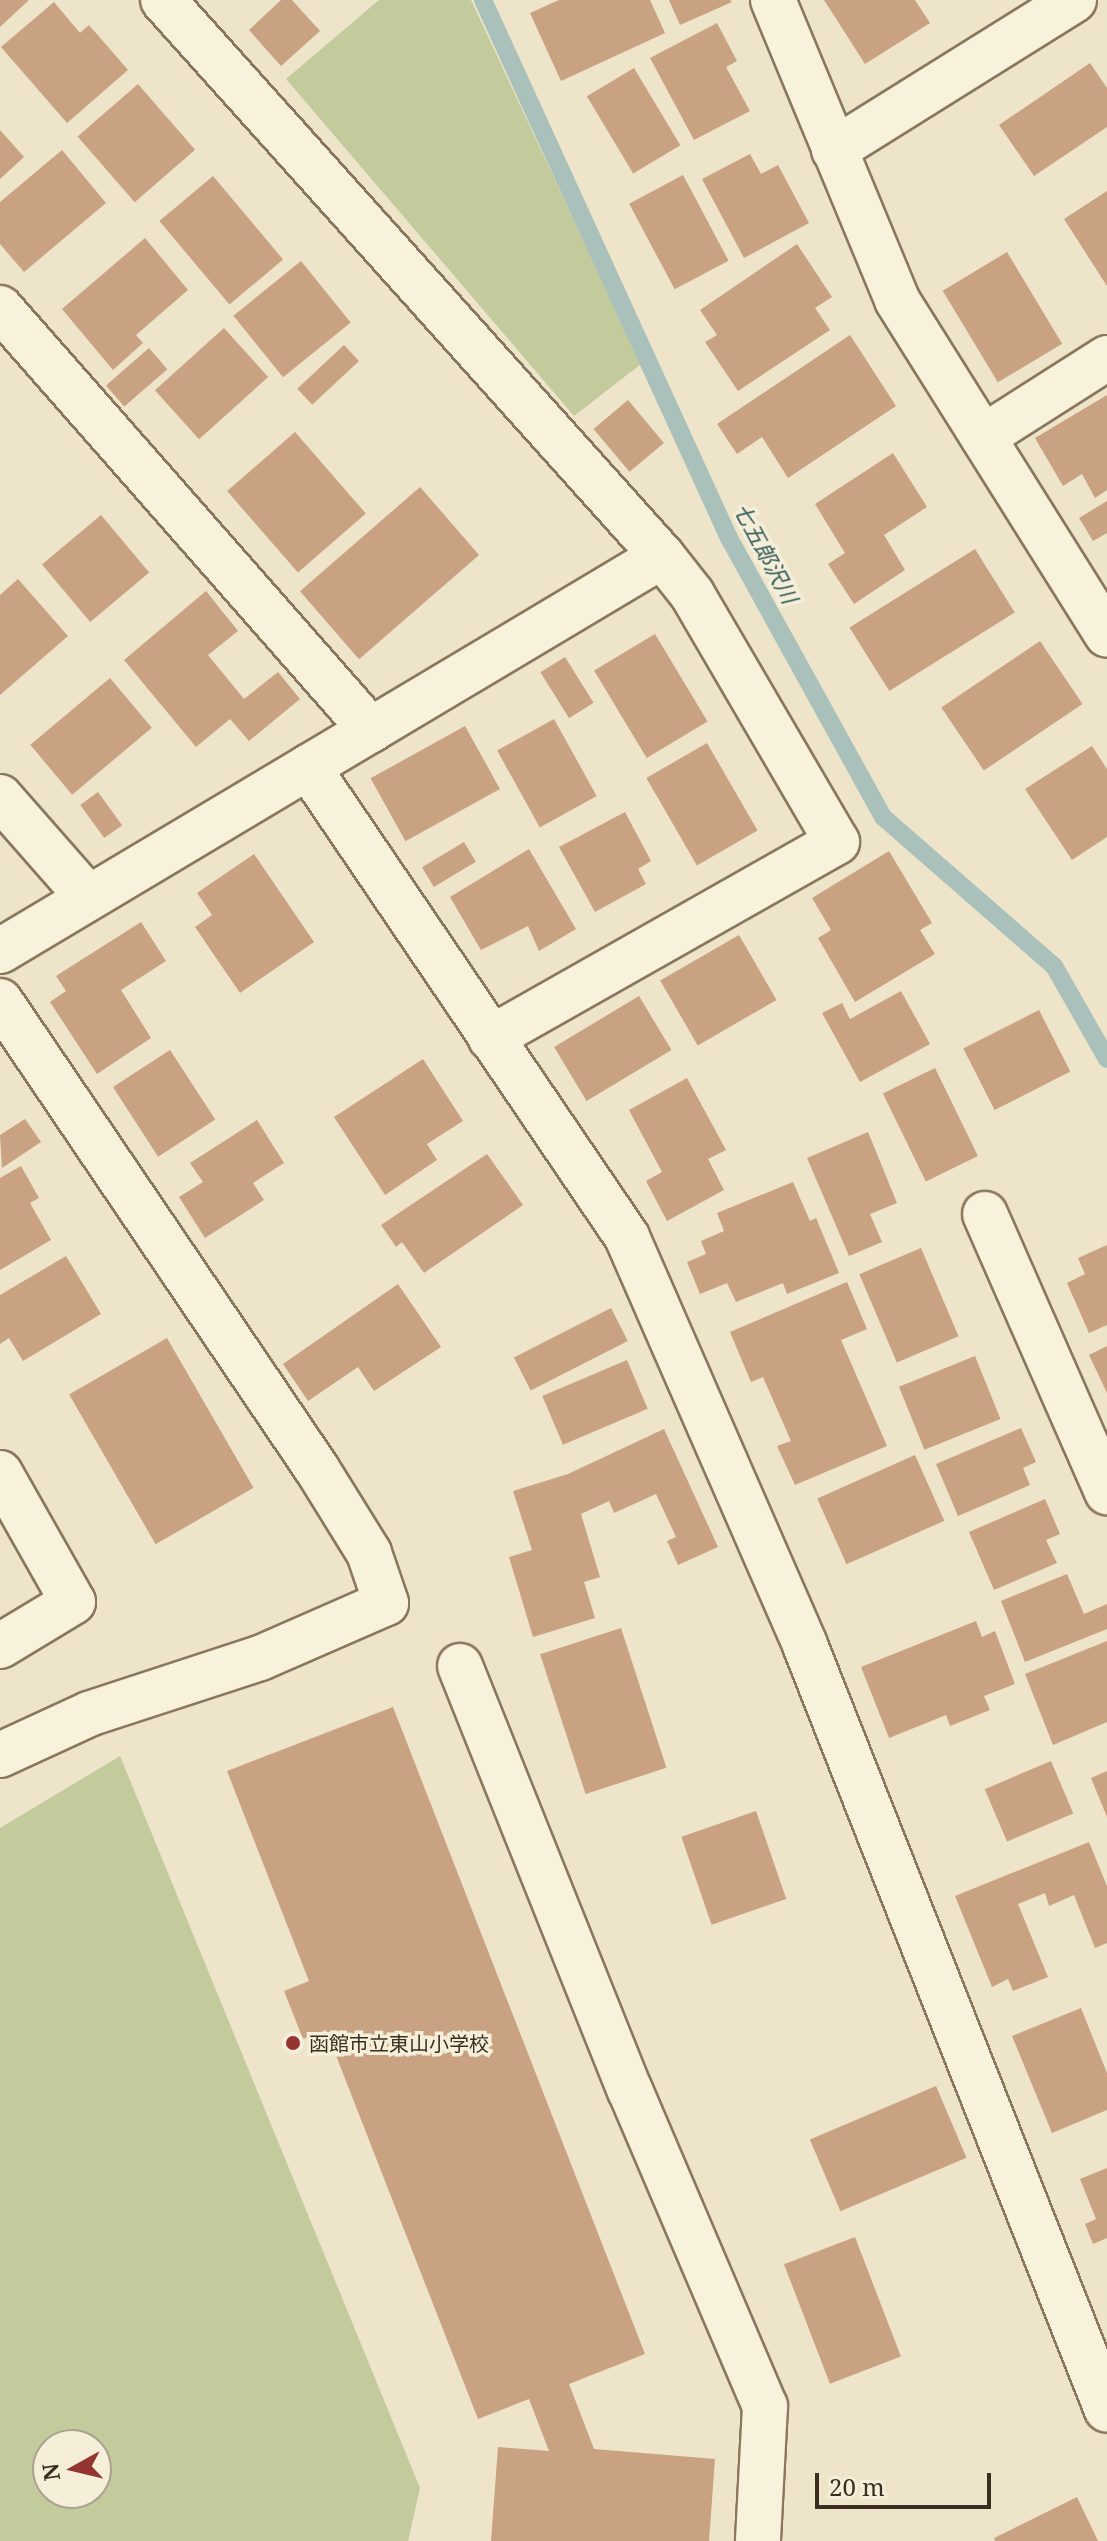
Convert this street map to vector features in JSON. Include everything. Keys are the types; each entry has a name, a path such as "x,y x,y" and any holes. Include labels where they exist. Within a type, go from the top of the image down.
{"street":[{"path":"163,0 662,556 692,594 837,842 491,1038"},
{"path":"773,0 897,300 1107,635"},
{"path":"834,150 1074,0"},
{"path":"0,308 371,730"},
{"path":"983,437 1107,358"},
{"path":"0,951 662,556"},
{"path":"308,767 627,1237 709,1415 906,1894 1107,2410"},
{"path":"0,797 88,897"},
{"path":"0,1001 317,1469 369,1553 386,1603 260,1658 89,1714 0,1755"},
{"path":"985,1214 1107,1492"},
{"path":"0,1473 73,1602 0,1646"},
{"path":"460,1666 765,2406 758,2541"}],"green space":[{"path":"379,0 471,0 641,364 574,416 286,79"},
{"path":"120,1756 420,2488 408,2541 0,2541 0,1828"}],"building":[{"path":"0,0 29,0 0,27"},
{"path":"281,0 292,0 320,31 281,66 249,30"},
{"path":"559,0 650,0 665,33 561,81 530,13"},
{"path":"669,0 730,0 732,2 680,25"},
{"path":"824,0 915,0 930,23 865,64"},
{"path":"54,2 80,33 89,25 128,70 67,123 1,47"},
{"path":"717,23 737,61 726,67 750,111 694,140 650,58"},
{"path":"1090,63 1107,88 1107,127 1034,176 999,125"},
{"path":"634,68 680,145 633,173 587,96"},
{"path":"138,84 195,150 135,202 78,136"},
{"path":"0,130 24,157 0,179"},
{"path":"62,150 106,203 24,272 0,244 0,202"},
{"path":"750,154 761,174 778,165 809,223 744,258 702,179"},
{"path":"683,175 729,261 675,289 629,204"},
{"path":"213,176 283,259 229,304 159,221"},
{"path":"1107,191 1107,286 1064,219"},
{"path":"145,238 188,290 136,335 143,343 113,370 62,309"},
{"path":"797,244 832,297 815,308 830,330 738,391 705,342 717,335 700,310"},
{"path":"1007,252 1062,344 998,382 943,291"},
{"path":"301,261 351,322 283,377 233,316"},
{"path":"224,328 268,377 199,439 155,390"},
{"path":"850,335 896,406 788,478 762,437 737,454 717,424"},
{"path":"344,345 359,361 312,405 297,389"},
{"path":"149,348 167,369 124,407 106,385"},
{"path":"1107,395 1107,490 1095,498 1082,474 1063,486 1035,438"},
{"path":"628,400 664,443 630,472 594,429"},
{"path":"295,432 366,514 298,573 227,491"},
{"path":"893,453 927,507 884,535 905,570 854,604 828,564 845,553 815,504"},
{"path":"420,487 479,555 359,659 300,591"},
{"path":"1107,501 1107,533 1093,541 1079,518"},
{"path":"101,515 149,572 90,622 42,564"},
{"path":"975,549 1015,613 889,691 849,627"},
{"path":"18,579 68,636 0,695 0,595"},
{"path":"206,591 238,631 208,655 244,699 278,672 300,699 249,741 230,719 196,747 124,660"},
{"path":"655,634 708,721 647,758 594,671"},
{"path":"1040,641 1082,704 984,771 941,708"},
{"path":"565,657 594,703 569,718 540,672"},
{"path":"110,678 152,728 72,795 30,745"},
{"path":"554,719 597,796 540,827 497,751"},
{"path":"465,726 500,789 405,841 371,778"},
{"path":"707,743 758,830 697,865 646,778"},
{"path":"1092,746 1107,769 1107,837 1072,860 1025,789"},
{"path":"98,792 122,825 104,838 80,805"},
{"path":"625,812 651,861 638,869 646,884 595,912 559,847"},
{"path":"464,842 476,862 434,887 422,867"},
{"path":"529,849 576,929 539,951 528,926 481,950 450,897"},
{"path":"889,851 932,923 920,930 935,954 855,1002 818,938 831,930 812,898"},
{"path":"254,854 314,942 240,993 195,927 212,915 197,893"},
{"path":"141,922 166,961 121,990 151,1038 97,1074 50,1002 66,991 56,976"},
{"path":"739,935 777,1000 698,1045 660,980"},
{"path":"901,991 930,1044 860,1082 822,1013 842,1003 850,1019"},
{"path":"639,996 671,1050 587,1101 554,1047"},
{"path":"1039,1010 1070,1071 995,1110 963,1049"},
{"path":"170,1050 215,1120 158,1157 113,1087"},
{"path":"423,1059 463,1121 427,1144 437,1160 385,1195 334,1117"},
{"path":"935,1068 978,1156 926,1182 883,1093"},
{"path":"687,1078 726,1150 708,1159 724,1190 667,1221 646,1181 662,1172 629,1110"},
{"path":"25,1119 41,1142 2,1168 0,1135"},
{"path":"257,1120 284,1163 253,1183 264,1200 205,1238 179,1197 203,1182 190,1163"},
{"path":"868,1132 897,1203 870,1214 882,1242 849,1256 807,1158"},
{"path":"487,1154 523,1205 424,1273 402,1242 396,1247 381,1225"},
{"path":"21,1166 39,1198 30,1203 51,1240 0,1270 0,1178"},
{"path":"793,1182 810,1221 816,1218 839,1273 787,1294 783,1283 736,1302 727,1283 700,1294 687,1262 706,1254 701,1241 724,1231 717,1213"},
{"path":"1107,1245 1107,1325 1089,1333 1067,1283 1085,1274 1078,1258"},
{"path":"921,1248 959,1336 897,1363 859,1274"},
{"path":"66,1256 101,1314 23,1361 9,1338 0,1344 0,1295"},
{"path":"847,1282 867,1329 841,1340 887,1446 795,1485 777,1446 791,1441 763,1377 751,1382 730,1332"},
{"path":"398,1284 441,1347 374,1391 358,1367 308,1401 283,1364"},
{"path":"611,1308 628,1341 531,1390 514,1357"},
{"path":"167,1338 254,1488 156,1544 69,1394"},
{"path":"1107,1346 1107,1393 1089,1355"},
{"path":"975,1356 1000,1419 924,1450 899,1387"},
{"path":"627,1360 648,1409 563,1445 542,1396"},
{"path":"1021,1428 1036,1462 1023,1468 1030,1485 958,1516 936,1464"},
{"path":"664,1429 718,1547 678,1565 667,1541 676,1537 656,1494 614,1513 609,1501 581,1514 600,1577 584,1582 595,1618 533,1637 509,1557 532,1550 513,1491 568,1474"},
{"path":"915,1455 944,1521 847,1564 817,1499"},
{"path":"1045,1499 1060,1534 1046,1540 1057,1563 994,1590 969,1532"},
{"path":"1067,1574 1084,1614 1107,1604 1107,1629 1025,1662 1001,1601"},
{"path":"976,1621 982,1637 995,1631 1015,1684 984,1696 990,1710 950,1726 946,1715 889,1738 861,1667"},
{"path":"621,1628 666,1768 586,1794 540,1654"},
{"path":"1107,1641 1107,1722 1053,1745 1025,1674"},
{"path":"393,1707 645,2354 569,2384 594,2449 715,2459 709,2541 491,2541 498,2447 549,2451 529,2399 478,2419 326,2030 303,2039 284,1991 309,1981 227,1771"},
{"path":"1051,1761 1073,1813 1007,1842 985,1789"},
{"path":"1107,1771 1107,1817 1091,1778"},
{"path":"756,1811 786,1899 712,1925 681,1837"},
{"path":"1089,1842 1107,1886 1107,1943 1095,1948 1074,1895 1049,1906 1045,1893 1018,1904 1048,1977 1013,1991 1008,1979 992,1987 955,1896"},
{"path":"1081,2008 1107,2073 1107,2110 1052,2133 1012,2036"},
{"path":"936,2086 966,2158 840,2211 810,2140"},
{"path":"1107,2168 1107,2238 1093,2244 1085,2224 1096,2219 1080,2179"},
{"path":"855,2237 901,2356 830,2384 784,2264"},
{"path":"1077,2497 1098,2541 995,2541 994,2538"}],"waterway":[{"name":"七五郎沢川","path":"483,0 729,538 883,817 1054,966 1107,1059"}],"place":[{"name":"函館市立東山小学校","path":"293,2043"}]}
